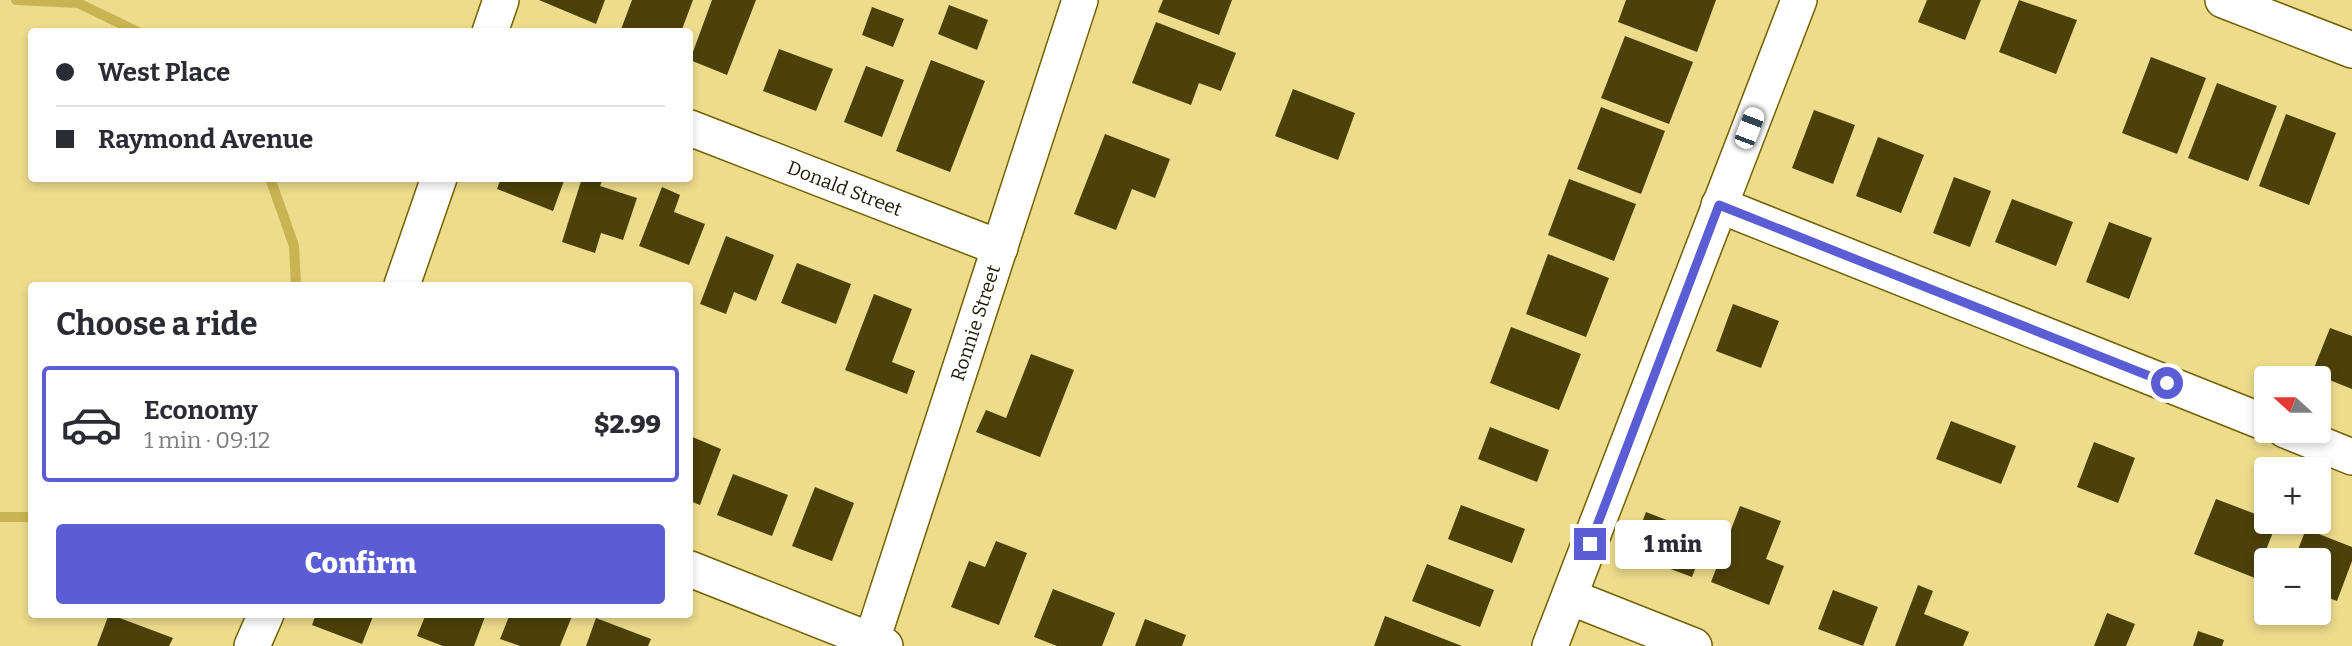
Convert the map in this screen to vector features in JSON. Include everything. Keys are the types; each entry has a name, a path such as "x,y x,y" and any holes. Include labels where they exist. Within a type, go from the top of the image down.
{"street":[{"path":"491,28 501,0"},
{"name":"Ronnie Street","path":"876,644 1080,0"},
{"path":"1550,646 1798,0"},
{"path":"2223,0 2352,50"},
{"name":"Donald Street","path":"693,129 1000,248"},
{"path":"403,282 438,182"},
{"path":"1719,205 2254,418"},
{"path":"2317,443 2352,457"},
{"path":"693,570 876,644"},
{"path":"1570,597 1695,646"},
{"path":"252,646 263,618"}],"building":[{"path":"539,0 605,0 596,24"},
{"path":"632,0 693,0 682,28 622,28"},
{"path":"712,0 756,0 727,75 693,61 693,52"},
{"path":"1163,0 1232,0 1219,35 1158,12"},
{"path":"1626,0 1716,0 1697,52 1618,22"},
{"path":"1927,0 1981,0 1965,40 1918,22"},
{"path":"2019,0 2077,20 2056,74 1999,52"},
{"path":"949,5 988,20 977,50 938,34"},
{"path":"872,7 904,19 893,47 862,35"},
{"path":"1156,22 1236,53 1221,91 1199,83 1191,105 1132,83"},
{"path":"1625,36 1693,62 1669,124 1601,98"},
{"path":"779,49 833,69 816,111 763,91"},
{"path":"2151,57 2206,78 2177,154 2122,133"},
{"path":"931,60 985,81 950,172 896,151"},
{"path":"866,66 904,80 882,137 844,122"},
{"path":"2217,83 2277,106 2248,181 2188,158"},
{"path":"1293,89 1355,113 1338,160 1275,136"},
{"path":"1601,107 1665,131 1641,194 1577,169"},
{"path":"1814,110 1855,125 1833,184 1792,168"},
{"path":"2286,114 2336,133 2309,205 2259,186"},
{"path":"1105,134 1170,159 1155,198 1132,189 1116,230 1074,214"},
{"path":"1878,137 1924,155 1901,213 1856,196"},
{"path":"1954,177 1991,191 1970,247 1933,233"},
{"path":"1569,179 1636,204 1614,261 1548,235"},
{"path":"500,182 564,182 553,211 497,189"},
{"path":"581,182 602,182 600,186 637,198 623,240 601,233 595,253 562,242"},
{"path":"662,187 680,195 674,212 705,224 689,265 639,246"},
{"path":"2012,199 2073,222 2056,266 1995,242"},
{"path":"2109,222 2152,238 2129,299 2086,282"},
{"path":"726,236 774,255 756,301 734,292 726,314 700,304"},
{"path":"1548,254 1609,278 1586,337 1526,314"},
{"path":"797,263 851,284 836,324 781,303"},
{"path":"874,294 912,309 892,362 915,371 907,394 845,370"},
{"path":"1733,304 1779,321 1761,368 1716,351"},
{"path":"1511,327 1581,354 1559,410 1490,383"},
{"path":"2330,328 2352,336 2352,389 2331,381 2331,366 2315,366"},
{"path":"1031,354 1074,370 1040,457 976,432 986,410 1006,418"},
{"path":"1951,421 2016,446 2001,484 1936,459"},
{"path":"1490,427 1549,450 1537,482 1478,459"},
{"path":"693,437 721,449 700,505 693,502"},
{"path":"2094,442 2135,458 2118,503 2077,487"},
{"path":"733,474 788,495 772,536 717,515"},
{"path":"815,487 854,503 832,561 792,546"},
{"path":"2216,499 2254,513 2254,534 2272,534 2267,548 2254,548 2254,578 2194,554"},
{"path":"1461,505 1525,529 1512,563 1448,539"},
{"path":"1740,506 1781,521 1766,559 1784,566 1769,605 1711,582"},
{"path":"1646,512 1708,536 1692,577 1630,554"},
{"path":"2304,534 2319,534 2352,547 2352,561 2337,601 2331,599 2331,548 2299,548"},
{"path":"996,541 1027,553 999,625 951,607 969,561 985,567"},
{"path":"1427,564 1494,590 1480,627 1412,601"},
{"path":"1918,585 1933,591 1924,614 1969,632 1963,646 1895,646"},
{"path":"1053,589 1115,613 1102,646 1057,646 1034,637"},
{"path":"1833,590 1878,607 1863,646 1818,629"},
{"path":"2107,613 2135,624 2126,646 2094,646"},
{"path":"1385,616 1462,646 1374,646"},
{"path":"108,618 120,618 173,638 169,646 97,646"},
{"path":"315,618 372,618 362,644 312,625"},
{"path":"424,618 484,618 474,646 443,646 417,636"},
{"path":"508,618 571,618 560,646 520,646 500,639"},
{"path":"596,618 651,639 648,646 586,646"},
{"path":"1145,619 1186,635 1182,646 1135,646"},
{"path":"2198,631 2224,640 2222,646 2193,646"}],"waterway":[{"path":"16,0 78,3 130,28"},
{"path":"271,182 294,246 296,282"},
{"path":"0,517 28,517"}],"route":[{"path":"1590,544 1719,205 2167,383"}]}
